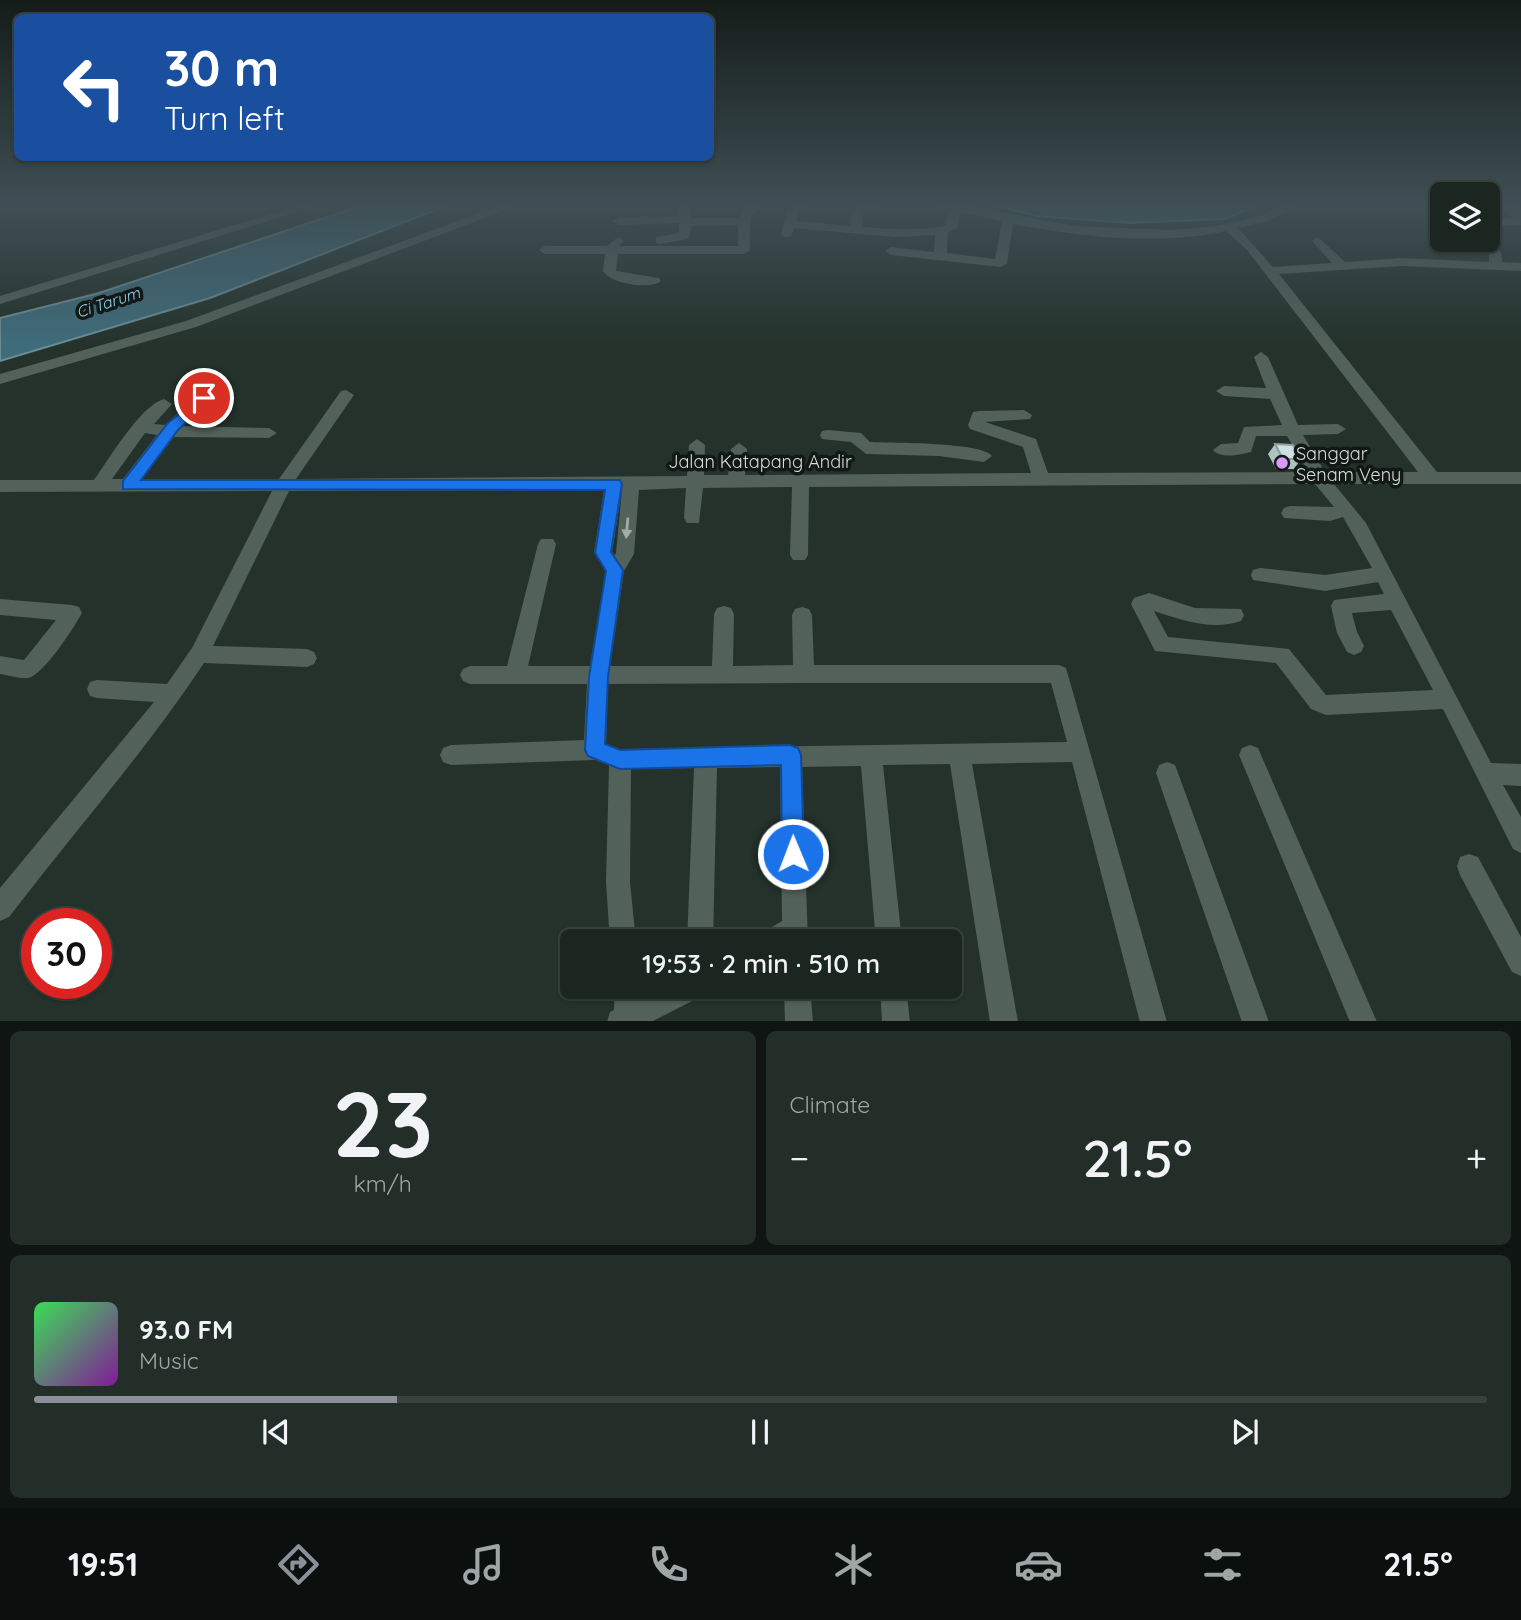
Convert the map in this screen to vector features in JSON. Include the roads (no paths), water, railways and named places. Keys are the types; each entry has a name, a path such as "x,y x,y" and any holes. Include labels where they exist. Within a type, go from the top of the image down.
{"street":[{"path":"0,300 160,252"},
{"path":"0,379 191,324 387,252"},
{"path":"612,252 611,274 654,281"},
{"path":"919,252 1001,263 1003,252"},
{"path":"940,252 940,256"},
{"path":"1255,252 1432,478"},
{"path":"1328,252 1341,265"},
{"path":"1495,252 1496,266"},
{"path":"1270,271 1401,262 1521,267"},
{"path":"1261,357 1276,394 1320,478 1348,510 1399,601 1419,651 1449,699 1484,773 1521,841"},
{"path":"1224,391 1276,394"},
{"path":"0,908 76,811 151,724 199,654 284,486 346,395"},
{"path":"128,485 167,433 204,398"},
{"path":"98,486 141,427 164,404"},
{"path":"1024,415 979,416 976,425 1030,443 1041,477"},
{"path":"141,427 167,433 269,433"},
{"path":"1221,450 1245,448 1250,431 1338,429"},
{"path":"828,435 855,437 862,446 873,449 939,450 985,456"},
{"path":"693,518 698,444"},
{"path":"736,482 739,449"},
{"path":"873,449 879,481"},
{"name":"Jalan Katapang Andir","path":"0,486 623,484 694,480 801,482 1041,477 1521,478"},
{"path":"799,555 801,482"},
{"path":"595,750 598,677 615,570 603,553 623,484"},
{"path":"1290,513 1330,514 1348,510"},
{"path":"515,676 547,544"},
{"path":"1260,575 1325,583 1383,574"},
{"path":"1234,614 1195,616 1150,601 1141,604 1162,645 1282,655 1318,702 1326,705 1449,699"},
{"path":"1354,646 1347,633 1341,606 1399,601"},
{"path":"0,607 72,613 37,661 27,668 0,665"},
{"path":"722,676 724,614"},
{"path":"802,615 804,676"},
{"path":"199,654 307,658"},
{"path":"470,675 598,677 1059,674 1154,1021"},
{"path":"97,689 172,694"},
{"path":"451,755 595,750 620,759 1080,752"},
{"path":"959,752 1004,1021"},
{"path":"871,754 888,929"},
{"path":"790,755 795,929"},
{"path":"1250,755 1364,1021"},
{"path":"701,929 706,757"},
{"path":"620,759 618,882 622,929"},
{"path":"1167,772 1255,1021"},
{"path":"1484,773 1521,775"},
{"path":"1469,866 1521,963"},
{"path":"624,1019 626,999"},
{"path":"624,1019 668,999"},
{"path":"798,999 799,1021"},
{"path":"894,999 896,1021"}],"water":[{"name":"Ci Tarum","path":"223,252 329,252 210,298 0,361 0,318 99,293"}],"place":[{"name":"Sanggar Senam Veny","path":"1282,463"}]}
